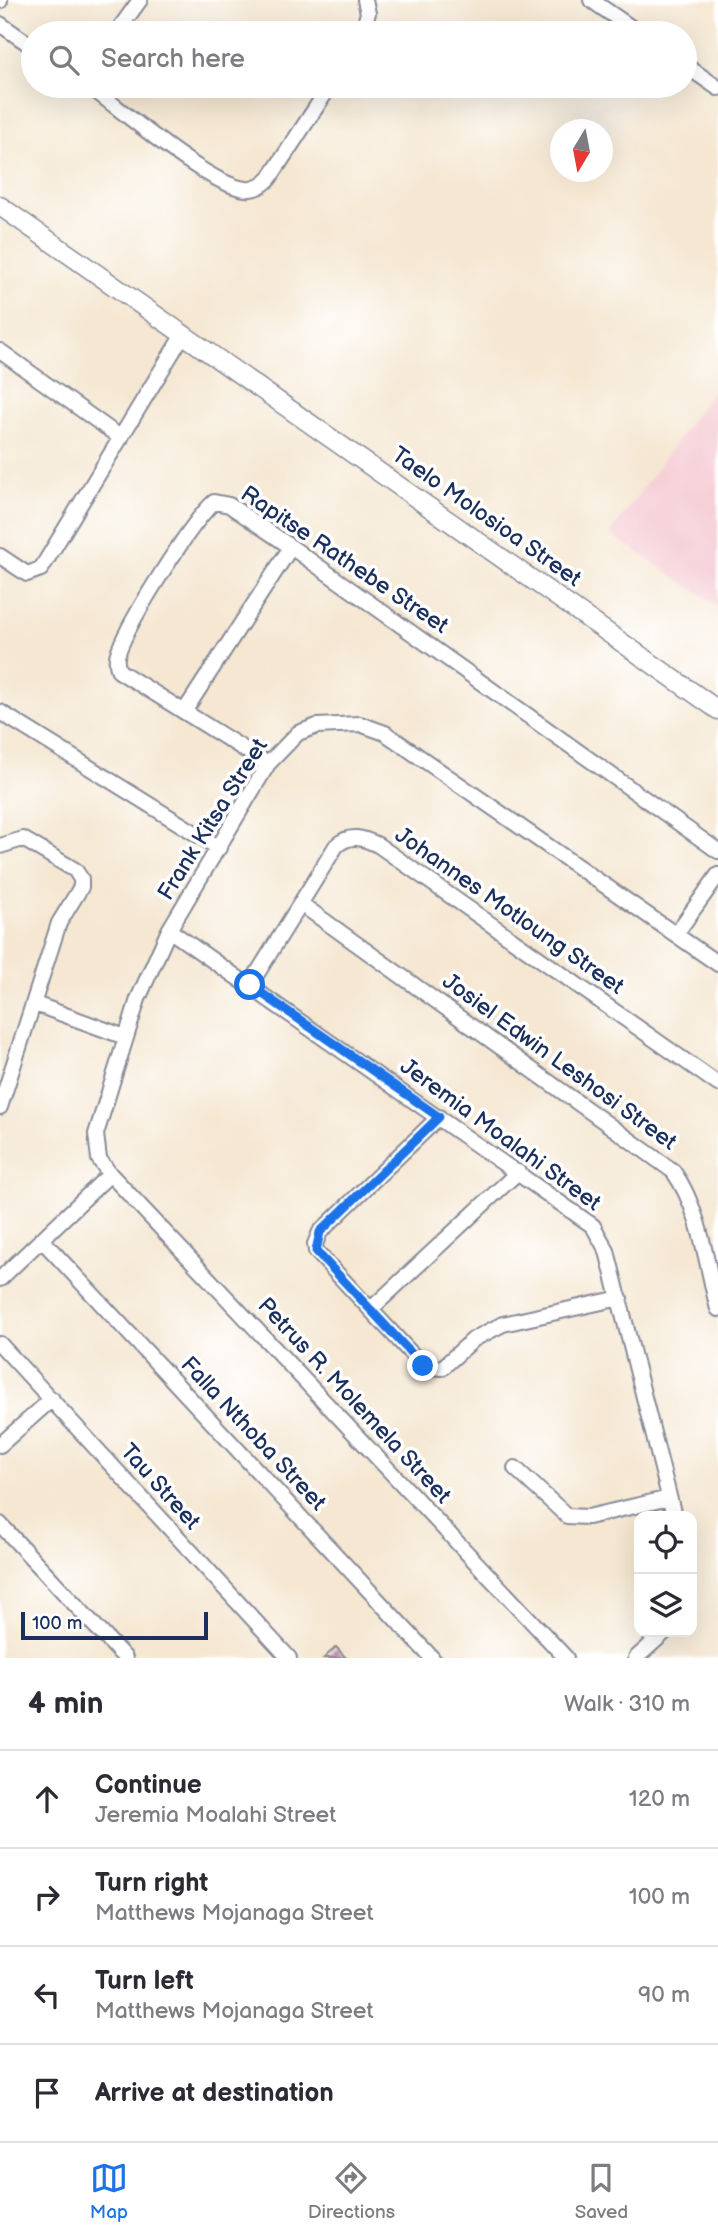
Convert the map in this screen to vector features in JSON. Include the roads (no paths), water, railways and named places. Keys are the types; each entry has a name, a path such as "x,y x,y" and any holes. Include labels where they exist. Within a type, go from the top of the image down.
{"street":[{"path":"125,21 140,0"},
{"path":"365,0 368,12 365,21"},
{"path":"591,0 611,6 627,21"},
{"path":"0,24 21,39"},
{"path":"697,73 718,88"},
{"path":"105,98 209,174 249,190 262,186 269,179 322,98"},
{"name":"Taelo Molosioa Street","path":"0,205 718,710"},
{"path":"0,556 27,573 41,569 184,333"},
{"path":"0,351 121,438"},
{"name":"Rapitse Rathebe Street","path":"268,764 119,671 116,665 119,649 149,595 214,502 229,505 291,547 718,851"},
{"path":"184,712 291,547"},
{"path":"0,712 219,848"},
{"name":"Frank Kitsa Street","path":"110,1174 99,1159 96,1134 125,1037 154,960 169,930 268,764 298,733 317,726 360,724 385,733 718,964"},
{"name":"Johannes Motloung Street","path":"250,985 336,846 348,838 364,839 378,845 718,1084"},
{"path":"0,846 23,839 75,870 81,879 81,887 59,923 0,1107"},
{"path":"676,934 718,875"},
{"name":"Josiel Edwin Leshosi Street","path":"301,904 673,1171 685,1188 693,1209 718,1309"},
{"name":"Jeremia Moalahi Street","path":"169,930 593,1226 607,1251 673,1511"},
{"path":"35,1004 125,1037"},
{"path":"439,1117 320,1232 315,1244 316,1251 423,1366 436,1369 448,1365 474,1339 503,1324 620,1298"},
{"path":"371,1309 517,1172"},
{"path":"0,1279 110,1174"},
{"name":"Petrus R. Molemela Street","path":"110,1174 566,1658"},
{"name":"Falla Nthoba Street","path":"41,1239 432,1658"},
{"name":"Tau Street","path":"0,1344 289,1658"},
{"path":"0,1445 52,1399"},
{"path":"516,1468 567,1516 588,1517 669,1498"},
{"path":"0,1524 125,1658"},
{"path":"636,1658 659,1637"}]}
